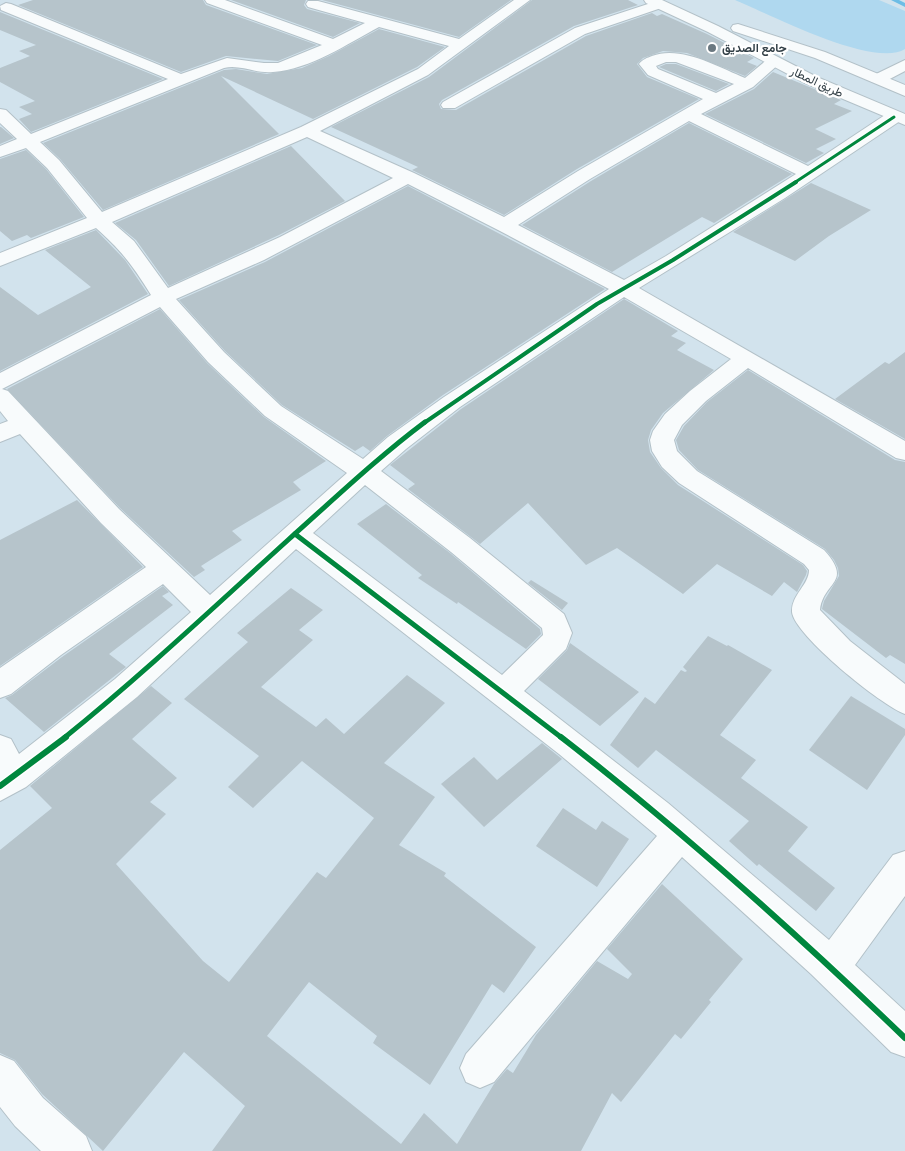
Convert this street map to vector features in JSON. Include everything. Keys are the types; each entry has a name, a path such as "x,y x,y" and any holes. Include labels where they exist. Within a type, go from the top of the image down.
{"street":[{"path":"3,8 29,0"},
{"path":"212,0 333,44"},
{"path":"0,260 307,131 423,72 523,0"},
{"name":"طريق المطار","path":"679,0 740,29 800,47 905,91"},
{"path":"313,1 377,22 462,45"},
{"path":"449,105 580,32 655,2"},
{"name":"طريق المطار","path":"655,2 713,29 769,59 900,119"},
{"path":"3,8 181,79"},
{"path":"0,152 181,79 232,61 255,67 279,67 333,44 377,22"},
{"path":"505,225 584,175 716,99 747,84 776,52 800,47"},
{"path":"716,99 653,72 647,64 664,57 678,57 747,84"},
{"path":"878,79 905,65"},
{"path":"0,114 53,164 98,220 127,245 145,268 163,297 186,324 230,370 275,412 364,472 459,543 554,622 558,633 556,642 504,694"},
{"path":"689,115 809,174"},
{"path":"0,749 7,781 126,688 397,443 452,402 597,304 673,260 900,119"},
{"path":"307,131 408,177 505,225 624,288 747,358 905,452"},
{"path":"0,382 163,297 245,263 408,177"},
{"path":"747,358 678,413 667,426 662,440 666,452 674,465 688,477 814,557 823,567 823,577 807,602 806,613 816,626 834,643 905,701"},
{"path":"0,396 110,516 209,612"},
{"path":"0,434 24,423"},
{"path":"295,534 570,745 680,835 832,966 905,1038"},
{"path":"0,685 50,647 164,569"},
{"path":"480,1068 680,835"},
{"path":"832,966 905,867"},
{"path":"0,1075 29,1112 71,1151"}],"shaded area":[{"path":"735,0 879,0 905,11 905,49 890,53 870,52 847,46 796,27"}],"building":[{"path":"33,0 203,0 206,5 317,45 278,61 226,56 181,72 18,5"},
{"path":"231,0 306,0 304,5 307,9 360,23 333,37"},
{"path":"322,0 511,0 459,37"},
{"path":"532,0 628,0 638,5 574,26 442,100 439,104 441,109 456,110 586,36 652,13 657,16 662,14 707,34 754,58 747,62 757,66 745,76 687,53 663,51 643,58 637,64 647,77 699,99 577,169 504,215 412,170 418,167 331,127 429,77"},
{"path":"0,12 163,79 31,132 19,119 32,114 19,107 35,101 0,82 0,68 30,56 19,51 36,45 0,30"},
{"path":"379,29 445,47 417,67 313,119 221,76 279,134 103,210 60,159 43,143 224,70 236,69 267,74 302,68"},
{"path":"666,64 676,64 729,84 716,91 659,67"},
{"path":"773,72 841,100 834,104 852,111 815,129 836,139 816,149 824,153 806,163 705,114 754,89"},
{"path":"689,123 792,174 714,223 702,217 612,272 522,225 591,181"},
{"path":"1,127 14,138 0,144"},
{"path":"291,146 345,201 279,235 169,286 136,240 115,223"},
{"path":"26,150 46,169 84,217 31,238 27,235 12,241 0,231 0,159"},
{"path":"811,183 871,210 829,236 795,261 733,232"},
{"path":"408,186 605,289 443,395 387,436 370,451 363,446 355,451 282,405 225,351 179,300 265,262"},
{"path":"96,230 125,260 148,294 0,371 0,287 38,315 91,287 45,250"},
{"path":"624,299 678,331 671,336 686,343 677,350 714,370 663,413 651,430 648,440 650,452 661,468 678,485 803,565 807,571 797,592 784,582 772,596 717,564 683,594 617,548 586,565 528,503 480,544 408,489 415,484 390,465 461,409"},
{"path":"160,309 207,363 264,417 326,461 293,482 301,490 232,531 242,540 201,566 205,570 194,577 120,508 7,389"},
{"path":"905,352 905,439 835,399 885,362 889,364"},
{"path":"748,370 895,460 905,462 905,664 890,655 886,658 822,609 824,601 839,576 834,560 825,549 698,470 679,450 676,440 684,426 707,402"},
{"path":"77,500 143,567 0,666 0,540"},
{"path":"386,504 450,553 540,629 541,634 526,649 458,602 457,604 418,578 422,575 357,524"},
{"path":"531,580 568,603 562,610 528,583"},
{"path":"163,586 169,592 162,596 173,605 109,654 126,667 44,732 5,698 12,695 62,657"},
{"path":"291,588 323,610 299,630 313,640 261,687 316,727 326,718 344,734 407,675 445,703 384,763 435,797 399,845 446,873 444,876 536,947 504,993 492,984 430,1085 373,1043 377,1036 309,982 267,1036 401,1144 424,1113 457,1144 494,1084 507,1069 513,1073 536,1035 597,961 628,979 632,974 607,949 662,884 743,959 709,1000 711,1002 681,1039 675,1034 621,1102 612,1093 581,1151 212,1151 245,1106 184,1052 103,1151 42,1094 15,1060 0,1053 0,850 52,808 30,786 151,686 172,703 132,739 177,778 150,802 166,814 116,864 203,961 229,982 317,872 326,878 374,818 302,761 253,808 228,787 259,756 184,699 248,642 237,633"},
{"path":"708,636 772,670 720,735 756,760 741,778 808,827 788,851 835,888 816,911 759,864 757,866 729,841 749,821 656,750 638,768 610,745 645,697 655,704 681,670 687,671 683,667"},
{"path":"570,643 639,692 600,726 538,679 567,650"},
{"path":"851,696 905,729 905,735 867,790 809,750"},
{"path":"542,743 562,759 484,827 441,784 474,757 497,780"},
{"path":"563,808 596,830 602,821 629,839 597,887 536,846"}],"waterway":[{"path":"894,0 905,5"}],"cycle path":[{"path":"0,786 51,749 126,688 397,443 452,402 597,304 673,260 778,194 894,117"},
{"path":"295,534 536,717 656,814 741,886 905,1038"}],"place":[{"name":"جامع الصديق","path":"712,48"}]}
